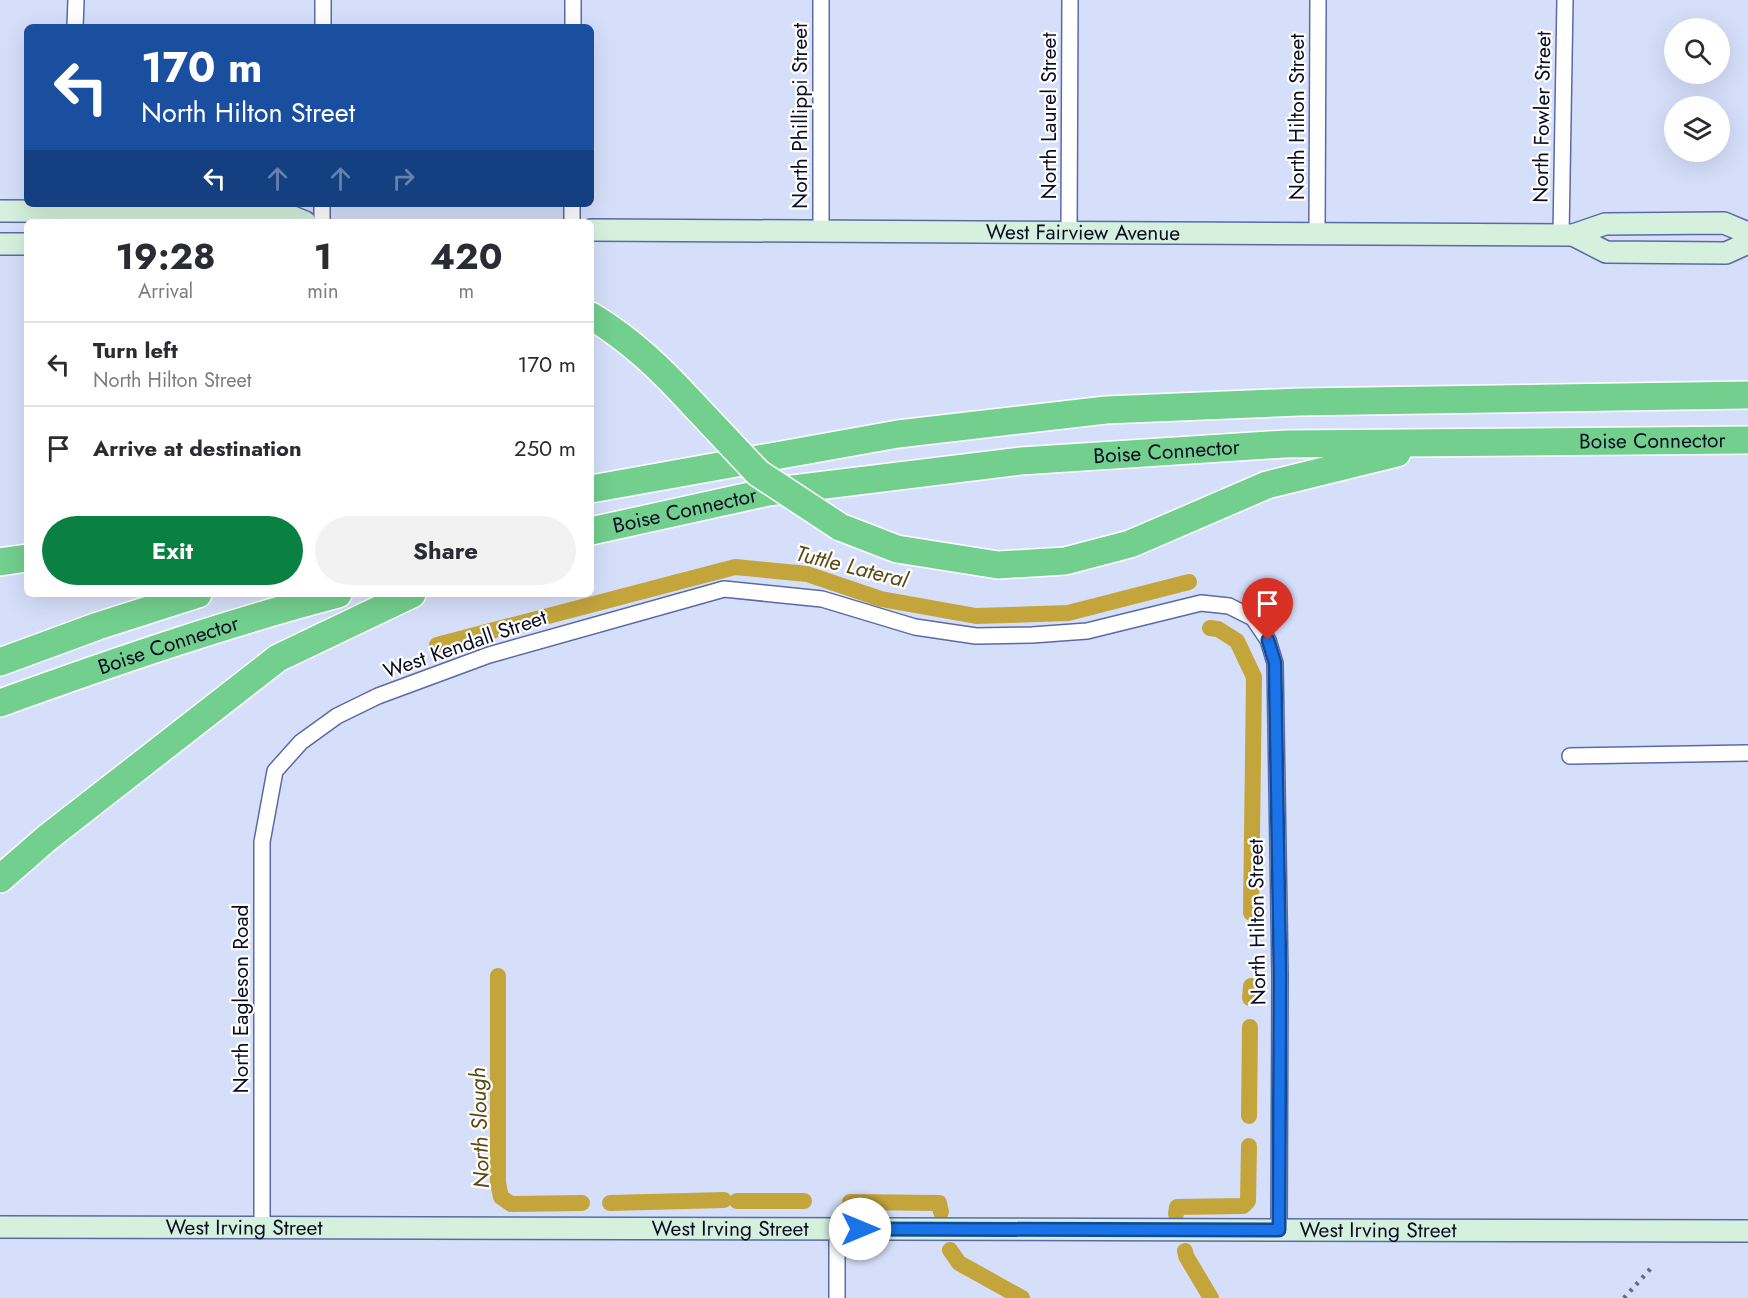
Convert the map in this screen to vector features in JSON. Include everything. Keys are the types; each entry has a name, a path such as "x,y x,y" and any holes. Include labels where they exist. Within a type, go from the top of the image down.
{"highway":[{"path":"594,318 628,340 658,366 758,473 840,527 897,549 998,565 1065,561 1130,544 1267,485 1444,442"},
{"name":"Boise Connector","path":"594,488 898,434 1106,410 1299,402 1748,395"},
{"name":"Boise Connector","path":"594,530 768,492 1021,461 1285,444 1748,440"},
{"path":"0,562 24,558"},
{"name":"Boise Connector","path":"0,662 98,626 189,597"},
{"name":"Boise Connector","path":"0,703 95,668 328,597"},
{"path":"0,879 47,838 278,658 406,597"}],"street":[{"path":"75,24 76,0"},
{"path":"322,24 323,0"},
{"path":"573,0 573,24"},
{"name":"North Phillippi Street","path":"821,231 822,0"},
{"name":"North Laurel Street","path":"1069,232 1070,0"},
{"name":"North Hilton Street","path":"1317,233 1318,0"},
{"name":"North Fowler Street","path":"1565,0 1567,235"},
{"path":"0,212 73,208 281,212 298,219"},
{"name":"West Fairview Avenue","path":"594,230 1567,235 1605,224 1724,223 1748,233"},
{"name":"West Fairview Avenue","path":"1567,235 1606,252 1726,253 1748,243"},
{"path":"0,244 24,244"},
{"name":"West Kendall Street","path":"275,771 301,742 337,716 378,696 489,655 724,588 822,599 915,627 976,636 1087,631 1201,603 1229,606 1253,618"},
{"name":"North Hilton Street","path":"1253,618 1268,640 1275,663 1280,975 1279,1230"},
{"path":"1570,756 1748,753"},
{"name":"North Eagleson Road","path":"262,1227 262,842 275,771"},
{"name":"West Irving Street","path":"0,1227 1748,1232"},
{"path":"837,1229 837,1298"}],"waterway":[{"name":"Tuttle Lateral","path":"437,645 735,567 807,574 881,599 976,616 1068,613 1189,582"},
{"name":"Tuttle Lateral","path":"1210,628 1218,629 1237,641 1254,677 1251,913"},
{"name":"North Slough","path":"498,976 498,1183 501,1197 511,1204 582,1203"},
{"name":"Tuttle Lateral","path":"1250,998 1251,986"},
{"name":"Tuttle Lateral","path":"1249,1116 1250,1027"},
{"name":"Tuttle Lateral","path":"1176,1214 1177,1207 1243,1206 1248,1201 1249,1146"},
{"name":"North Slough","path":"610,1203 724,1200"},
{"name":"North Slough","path":"737,1201 804,1201"},
{"name":"North Slough","path":"850,1202 939,1203 941,1212"},
{"name":"North Slough","path":"950,1250 959,1263 1022,1298"},
{"name":"Tuttle Lateral","path":"1185,1251 1211,1298"}],"railway":[{"path":"1624,1298 1653,1266"}],"route":[{"path":"860,1229 1279,1230 1280,975 1275,663 1268,640"}]}
